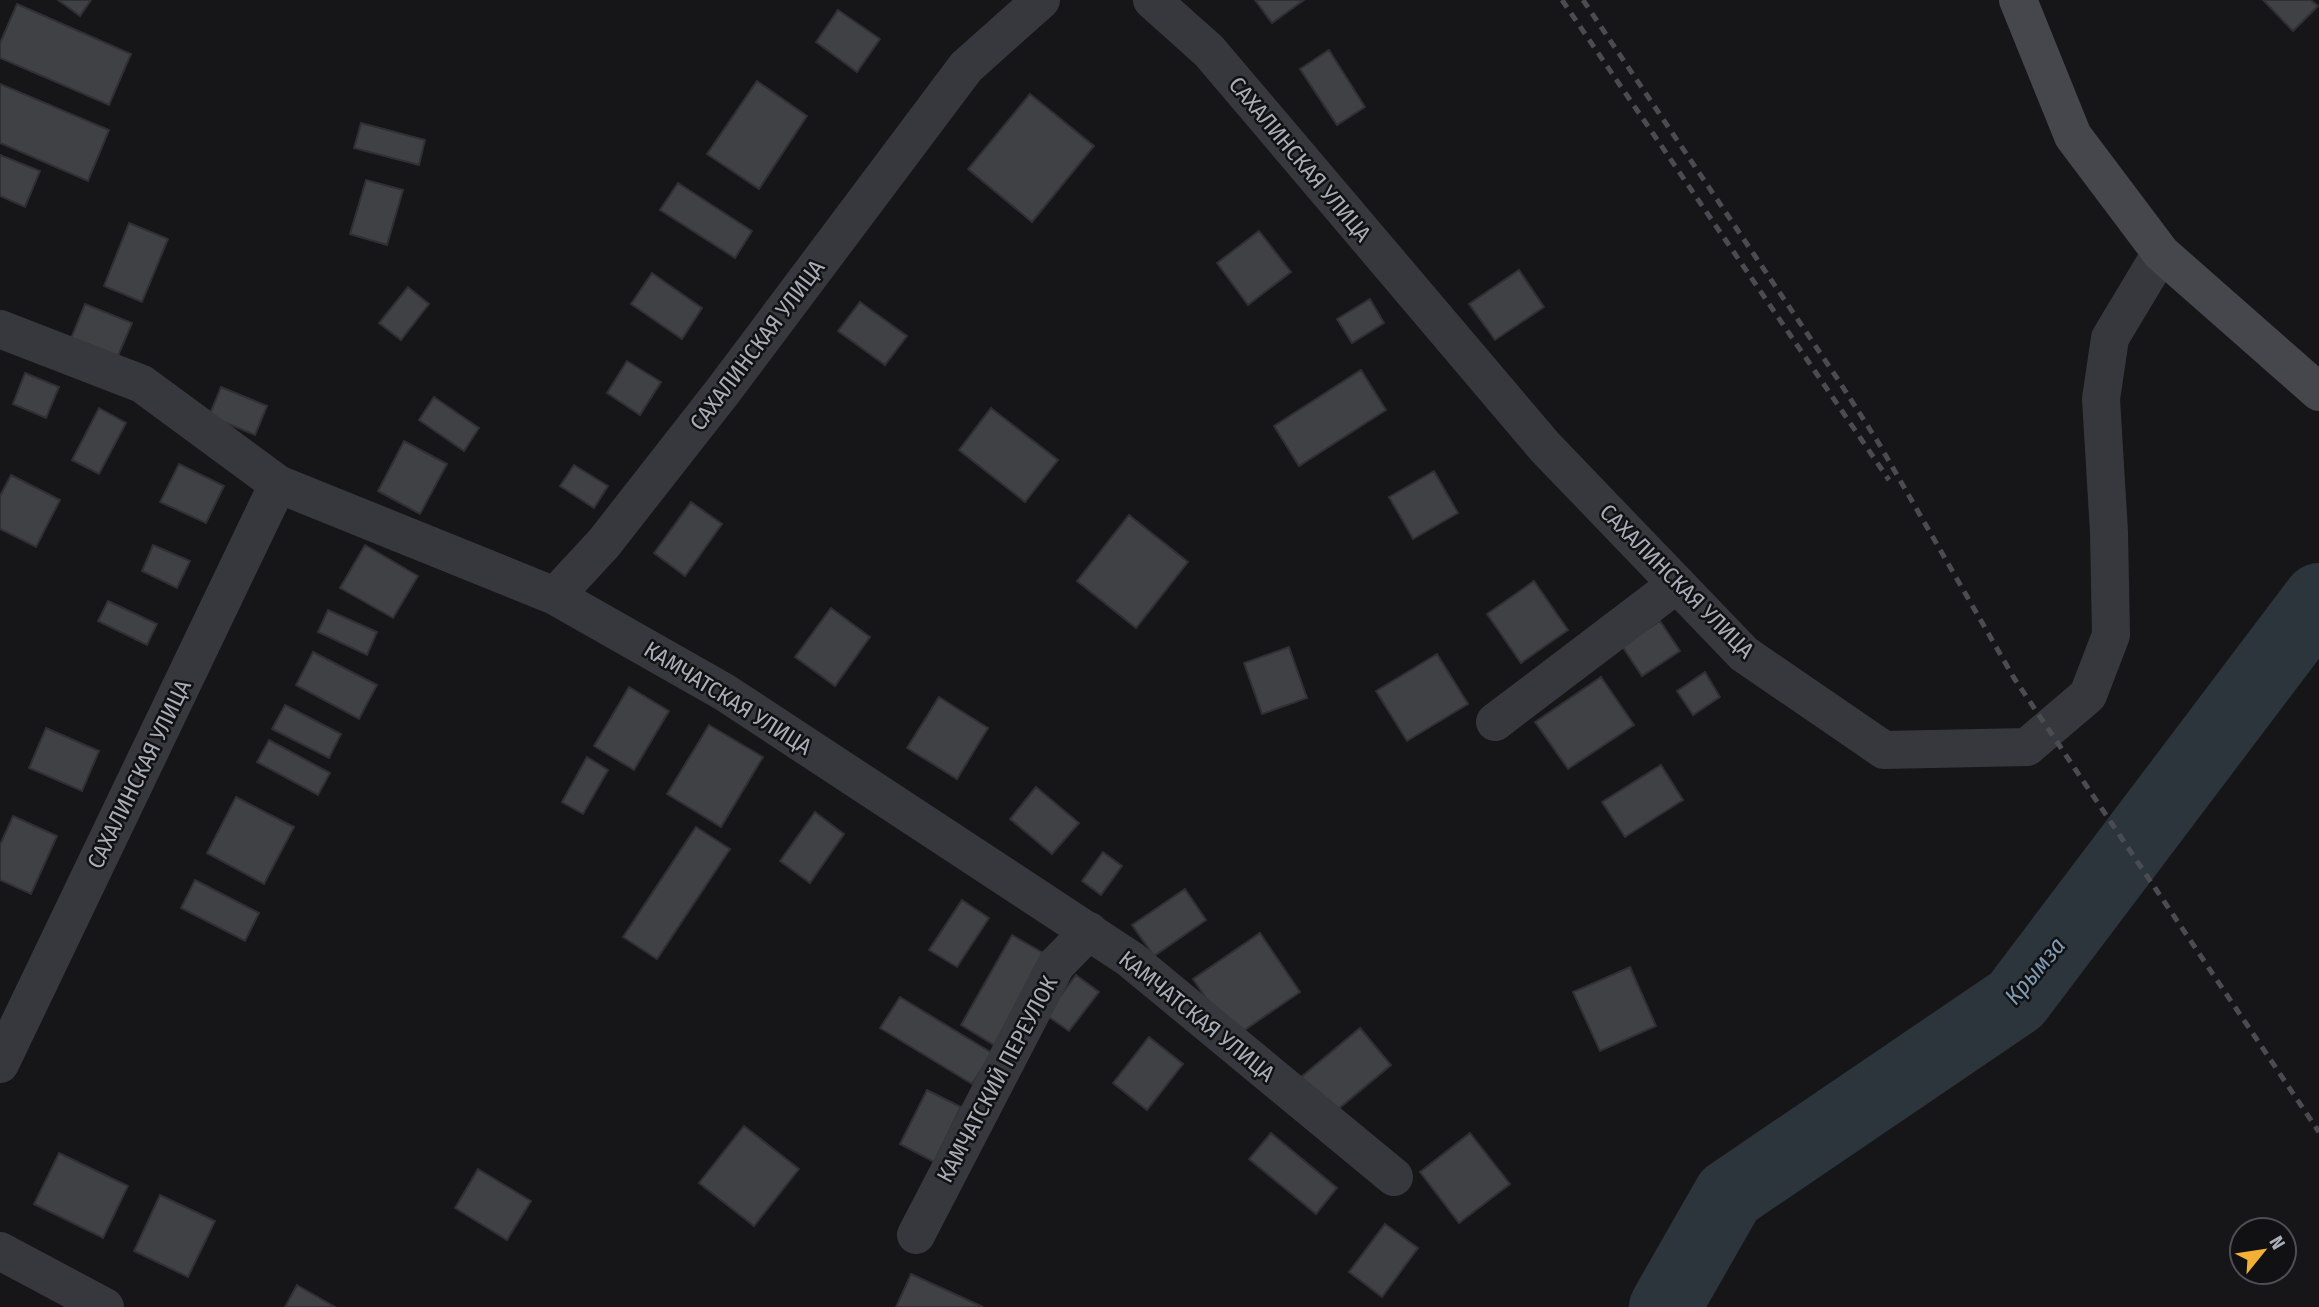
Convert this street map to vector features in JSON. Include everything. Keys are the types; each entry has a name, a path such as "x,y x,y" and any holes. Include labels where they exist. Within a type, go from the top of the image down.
{"street":[{"name":"САХАЛИНСКАЯ УЛИЦА","path":"555,596 604,543 715,402 967,67 1041,0"},
{"name":"САХАЛИНСКАЯ УЛИЦА","path":"1152,0 1209,51 1545,447 1744,654 1884,750 2027,747 2088,695 2111,635 2109,532 2101,399 2110,338 2161,253"},
{"path":"2018,0 2073,136 2161,253 2319,392"},
{"name":"КАМЧАТСКАЯ УЛИЦА","path":"0,328 142,384 278,484 555,596 724,692 1130,959 1394,1177"},
{"name":"САХАЛИНСКАЯ УЛИЦА","path":"0,1064 278,484"},
{"path":"1495,722 1677,583"},
{"name":"КАМЧАТСКИЙ ПЕРЕУЛОК","path":"916,1235 1056,965 1088,931"},
{"path":"0,1251 105,1307"}],"building":[{"path":"58,0 91,0 80,16"},
{"path":"1255,0 1304,0 1272,23"},
{"path":"2263,0 2311,0 2318,6 2293,31"},
{"path":"17,4 131,54 109,105 0,58 0,43"},
{"path":"838,10 880,39 857,72 816,42"},
{"path":"1329,50 1365,107 1337,125 1300,69"},
{"path":"757,81 807,116 759,189 707,154"},
{"path":"0,84 109,130 88,181 0,143"},
{"path":"1030,94 1094,146 1032,222 968,169"},
{"path":"361,123 425,140 419,165 354,148"},
{"path":"0,155 40,171 25,207 0,196"},
{"path":"366,180 403,190 387,245 350,234"},
{"path":"678,183 752,231 735,258 660,210"},
{"path":"129,223 168,239 142,302 104,286"},
{"path":"1259,231 1291,272 1248,305 1217,263"},
{"path":"1519,270 1544,307 1495,340 1469,304"},
{"path":"652,273 702,308 682,339 631,304"},
{"path":"408,287 429,304 401,340 379,323"},
{"path":"1370,299 1384,323 1352,343 1337,319"},
{"path":"860,302 907,336 885,365 838,331"},
{"path":"85,304 132,323 112,370 66,351"},
{"path":"627,361 661,382 640,415 607,393"},
{"path":"1361,370 1386,410 1299,466 1274,426"},
{"path":"25,373 59,387 46,418 13,404"},
{"path":"221,387 267,406 255,435 209,416"},
{"path":"434,397 479,428 464,451 419,420"},
{"path":"99,408 126,423 99,474 72,460"},
{"path":"991,408 1058,460 1025,502 959,450"},
{"path":"404,441 447,464 420,514 378,491"},
{"path":"179,464 224,486 206,523 160,502"},
{"path":"574,465 608,486 594,508 560,486"},
{"path":"1434,471 1458,513 1413,539 1389,497"},
{"path":"11,475 60,500 36,547 0,529 0,496"},
{"path":"691,502 722,524 685,576 654,553"},
{"path":"1129,515 1188,562 1136,628 1077,581"},
{"path":"153,545 190,561 177,588 142,571"},
{"path":"365,545 418,576 393,618 340,588"},
{"path":"1534,581 1568,630 1521,663 1487,614"},
{"path":"108,601 157,624 147,645 98,621"},
{"path":"831,608 870,637 835,686 795,657"},
{"path":"328,610 377,632 367,655 318,632"},
{"path":"1660,621 1680,651 1642,676 1622,646"},
{"path":"1289,647 1307,698 1262,714 1244,663"},
{"path":"313,652 377,685 359,719 296,685"},
{"path":"1437,654 1468,704 1407,741 1376,691"},
{"path":"1705,672 1720,697 1693,715 1677,691"},
{"path":"1601,677 1634,725 1568,769 1535,722"},
{"path":"629,687 669,711 634,770 594,746"},
{"path":"939,697 988,728 957,779 907,748"},
{"path":"285,705 341,734 329,758 272,729"},
{"path":"709,725 763,757 721,827 667,794"},
{"path":"46,728 99,751 82,791 29,768"},
{"path":"269,740 330,773 318,795 257,762"},
{"path":"587,757 608,770 583,814 562,802"},
{"path":"1661,765 1683,800 1625,837 1602,802"},
{"path":"1036,787 1079,823 1052,854 1010,819"},
{"path":"236,797 294,827 264,884 207,853"},
{"path":"815,812 844,834 810,883 780,861"},
{"path":"13,816 57,836 31,894 0,880 0,845"},
{"path":"696,827 730,849 657,959 623,937"},
{"path":"1103,852 1122,866 1101,895 1082,881"},
{"path":"195,880 259,913 245,941 181,908"},
{"path":"1185,889 1206,920 1154,956 1132,925"},
{"path":"962,900 989,918 957,967 929,950"},
{"path":"1260,933 1300,992 1233,1038 1193,979"},
{"path":"1012,935 1045,954 994,1045 961,1025"},
{"path":"1630,967 1656,1026 1600,1051 1573,992"},
{"path":"1076,975 1099,992 1069,1031 1046,1015"},
{"path":"900,997 992,1053 972,1084 880,1028"},
{"path":"1360,1028 1391,1065 1331,1115 1300,1078"},
{"path":"1149,1037 1183,1064 1147,1110 1113,1083"},
{"path":"927,1090 961,1107 934,1162 900,1144"},
{"path":"744,1126 799,1169 754,1226 699,1183"},
{"path":"1271,1133 1337,1188 1316,1214 1249,1159"},
{"path":"1470,1133 1510,1184 1459,1223 1420,1172"},
{"path":"59,1153 128,1186 103,1238 34,1204"},
{"path":"478,1169 531,1201 507,1240 455,1208"},
{"path":"160,1195 215,1221 188,1277 134,1251"},
{"path":"1385,1224 1418,1248 1382,1297 1349,1272"},
{"path":"911,1274 983,1307 896,1307"},
{"path":"297,1285 335,1307 285,1307"}],"waterway":[{"name":"Крымза","path":"1665,1307 1729,1195 2016,1000 2319,599"}],"railway":[{"path":"1562,0 1889,480"},
{"path":"1583,0 1878,442 2014,678 2319,1132"}]}
